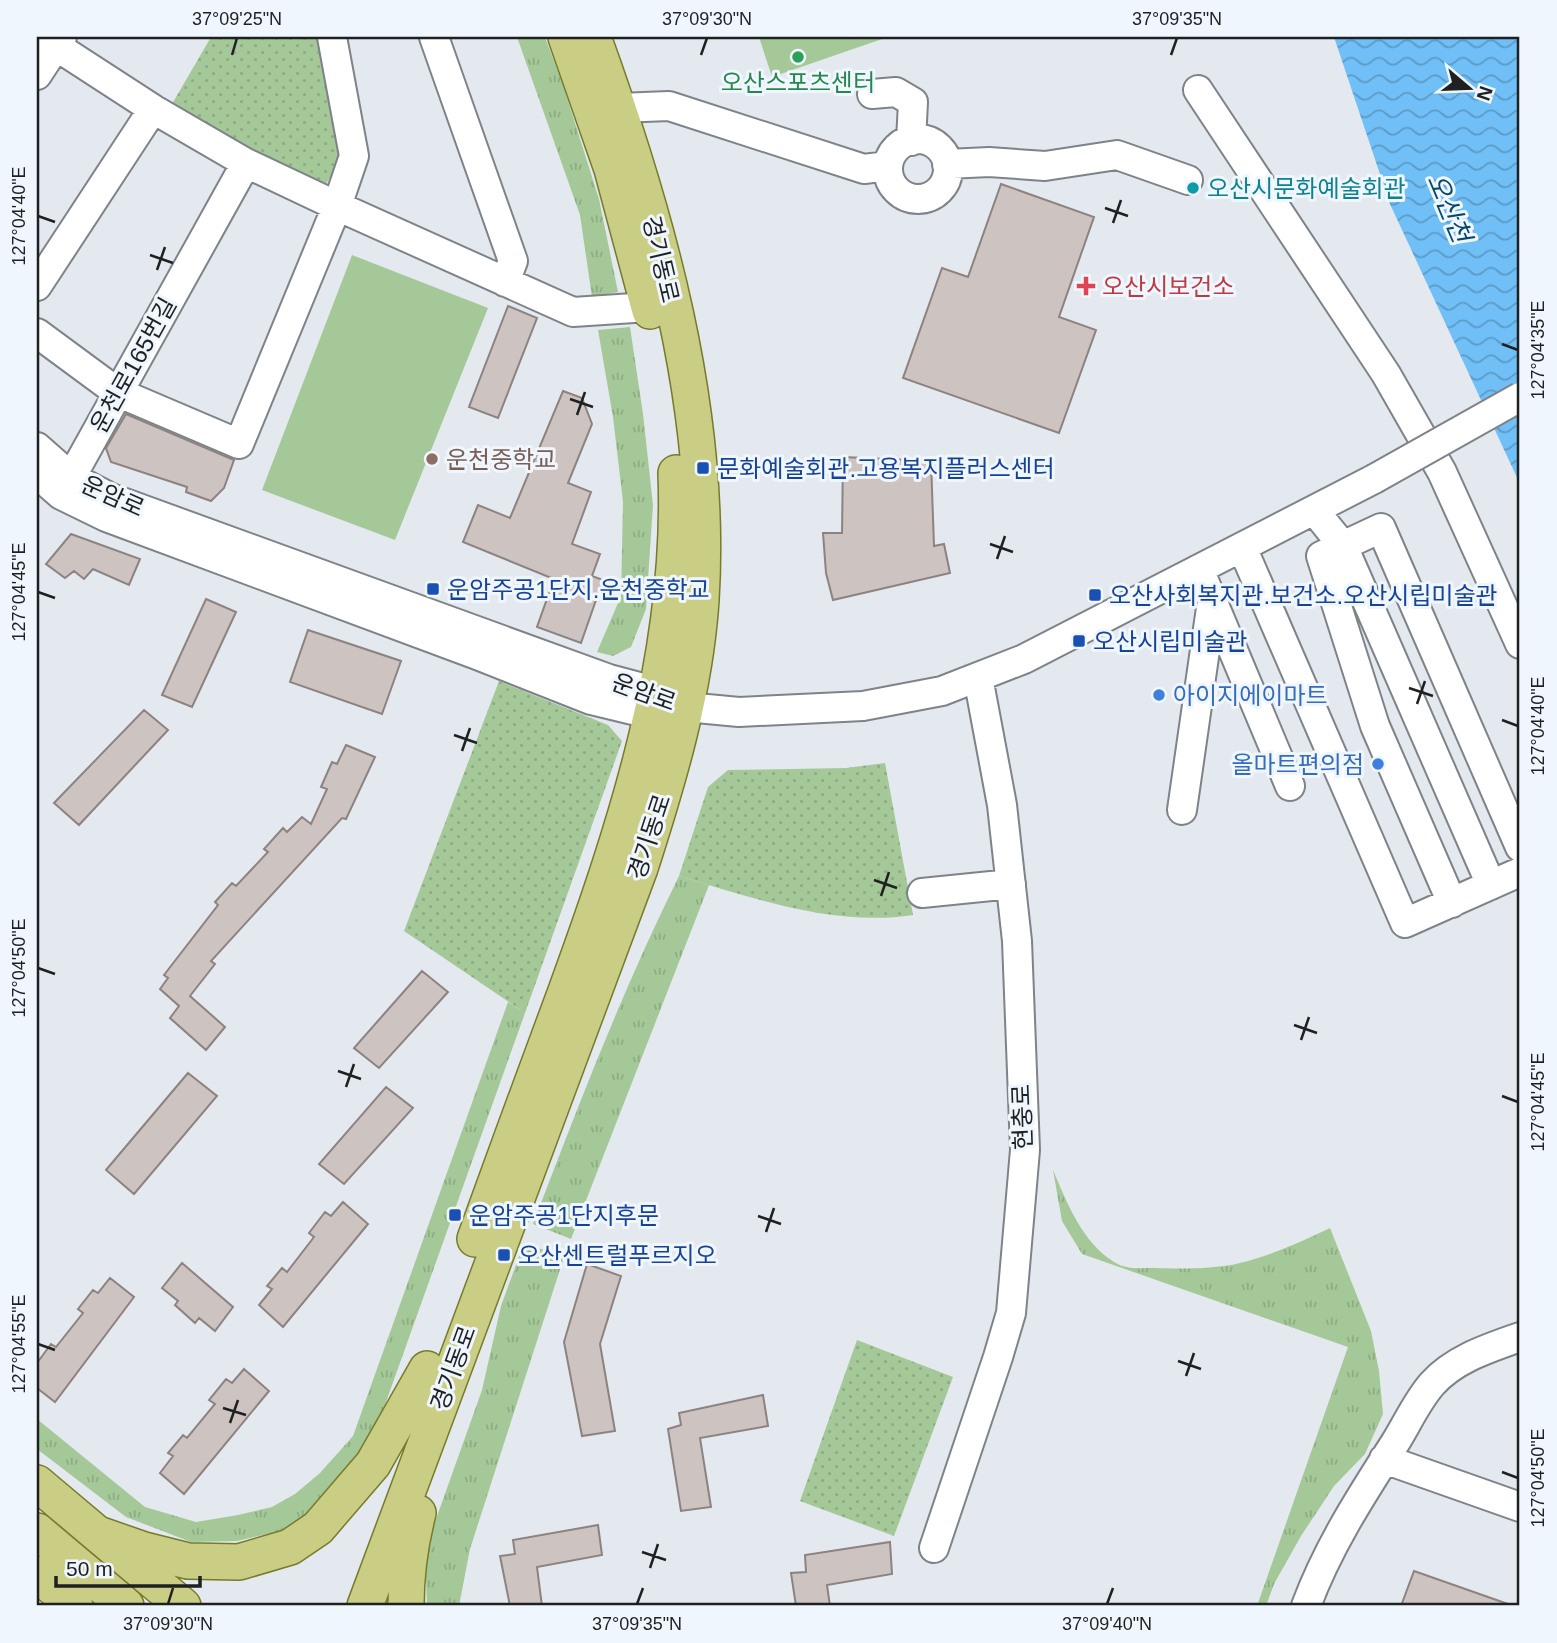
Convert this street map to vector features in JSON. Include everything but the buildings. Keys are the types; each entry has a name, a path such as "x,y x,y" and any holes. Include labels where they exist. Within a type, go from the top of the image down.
{"main road":[{"name":"경기동로","path":"340,1606 598,902 665,705 698,627 703,551 700,486 693,420 661,249 606,111 566,37"},
{"name":"경기동로","path":"365,1606 640,868 665,791 668,638 675,578 678,508 675,442 666,380 632,238 593,37"},
{"path":"407,1606 410,1545 480,1295"},
{"path":"97,1534 188,1561 239,1562 290,1547 318,1528 373,1464 427,1368"},
{"path":"37,1483 173,1602"},
{"path":"38,1533 126,1606"},
{"path":"37,1574 75,1606"}],"street":[{"path":"37,333 117,392 239,444 337,206 354,156 332,37"},
{"path":"435,37 513,261 505,282"},
{"path":"37,75 54,39 153,109 246,163 505,282 573,312 649,307"},
{"path":"1198,90 1386,374 1442,472 1520,644"},
{"path":"872,94 896,92 913,102 911,141"},
{"path":"606,111 669,106 864,169 888,166"},
{"path":"37,286 153,109"},
{"path":"925,140 934,144 942,151 947,164 946,180 941,188 934,194 916,199 898,192 889,176 888,166 897,148 911,141 925,140"},
{"path":"947,164 989,162 1045,166 1117,155 1188,180"},
{"name":"운천로165번길","path":"66,486 246,163"},
{"name":"운암로","path":"37,474 66,486 110,498 585,671 665,705 739,712 863,706 942,691 1024,659 1374,479 1520,397"},
{"name":"운암로","path":"37,447 66,486"},
{"path":"1314,510 1343,546 1491,885"},
{"path":"1452,903 1375,726 1321,556 1381,528 1520,847"},
{"path":"1242,547 1405,923 1520,872"},
{"path":"1199,569 1290,786"},
{"path":"1182,810 1212,601"},
{"name":"현충로","path":"934,1548 1011,1312 1025,1150 1017,941 1002,805 978,677"},
{"path":"922,893 1010,884"},
{"path":"1306,1606 1340,1528 1432,1384 1457,1364 1483,1350 1520,1337"},
{"path":"1384,1459 1520,1507"}],"green space":[{"path":"211,37 319,37 343,155 325,186 309,188 172,104"},
{"path":"517,37 545,37 599,199 618,292 592,297 580,215"},
{"name":"오산스포츠센터","path":"759,37 888,37 772,77"},
{"path":"352,255 488,308 395,540 262,490"},
{"path":"630,327 653,505 646,609 631,647 613,656 597,652 621,596 623,502 613,417 598,330"},
{"path":"499,681 608,725 622,741 525,1013 404,931"},
{"path":"885,763 913,915 884,918 824,914 765,901 679,876 708,787 728,770 846,768"},
{"path":"679,876 709,885 571,1239 533,1224 620,1005"},
{"path":"508,1002 525,1013 371,1444 313,1511 280,1531 237,1541 191,1542 126,1517 37,1449 37,1419 145,1507 196,1522 272,1507 295,1494 320,1473 353,1436"},
{"path":"1053,1170 1084,1233 1103,1254 1119,1265 1139,1268 1187,1268 1231,1265 1275,1252 1330,1228 1371,1331 1379,1371 1383,1414 1365,1454 1334,1486 1301,1536 1274,1584 1266,1606 1257,1606 1348,1347 1082,1254 1062,1221"},
{"path":"524,1243 564,1257 470,1549 459,1606 427,1606 425,1550 482,1390 501,1306"},
{"path":"857,1340 953,1377 894,1536 800,1501"}],"water":[{"name":"오산천","path":"1334,37 1520,37 1520,484 1390,204"}],"place":[{"name":"오산스포츠센터","path":"798,57"},
{"name":"오산시문화예술회관","path":"1193,188"},
{"name":"오산시보건소","path":"1086,286"},
{"name":"운천중학교","path":"432,459"},
{"name":"문화예술회관.고용복지플러스센터","path":"703,468"},
{"name":"운암주공1단지.운천중학교","path":"433,589"},
{"name":"오산사회복지관.보건소.오산시립미술관","path":"1095,595"},
{"name":"오산시립미술관","path":"1079,641"},
{"name":"아이지에이마트","path":"1159,695"},
{"name":"올마트편의점","path":"1378,764"},
{"name":"운암주공1단지후문","path":"455,1215"},
{"name":"오산센트럴푸르지오","path":"504,1255"}]}
